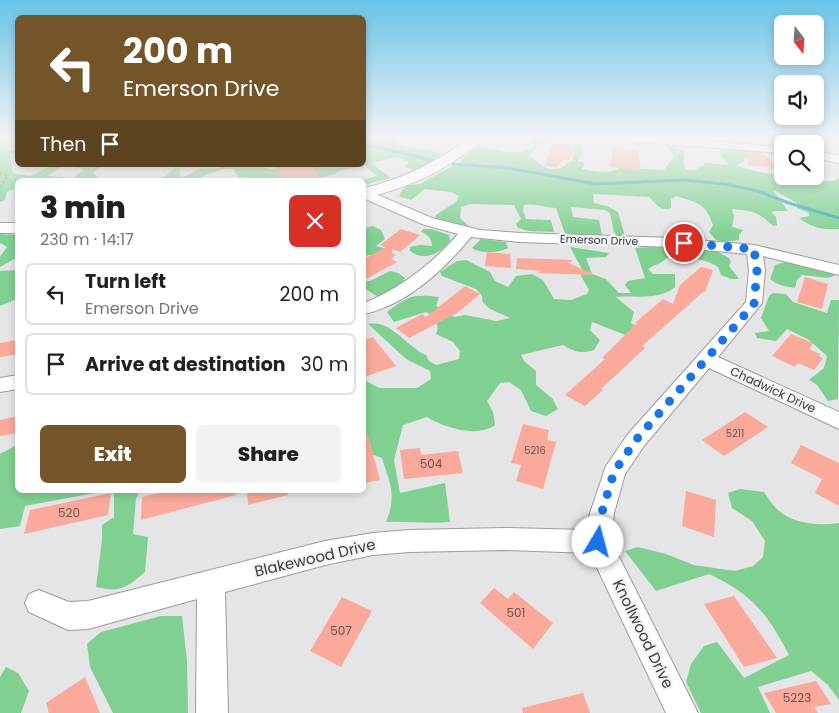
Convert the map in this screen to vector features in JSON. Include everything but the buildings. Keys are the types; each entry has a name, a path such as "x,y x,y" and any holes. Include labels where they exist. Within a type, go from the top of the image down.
{"street":[{"path":"366,192 397,184 429,171"},
{"name":"Emerson Drive","path":"366,194 412,215 467,232 529,238 706,244 754,249 787,255 839,270"},
{"path":"0,228 15,228"},
{"path":"366,309 389,298 424,276 438,264 467,232"},
{"path":"598,542 602,512 614,472 636,440 754,304 757,270 754,249"},
{"name":"Chadwick Drive","path":"707,359 839,421"},
{"path":"0,385 15,382"},
{"name":"Blakewood Drive","path":"39,603 68,616 88,615 344,548 373,544 409,541 505,539 598,542"},
{"name":"Knollwood Drive","path":"598,542 682,713"},
{"path":"212,583 212,713"}],"path":[{"path":"0,174 8,176 0,187"}],"green space":[{"path":"0,171 13,171 13,173 30,176 40,171 55,171 48,176 73,178 15,178 15,189 7,192 5,200 0,202"},
{"path":"81,171 95,171 93,173 99,178 73,178"},
{"path":"171,171 180,171 180,177 195,171 218,171 200,178 158,178 166,176"},
{"path":"340,171 324,177 307,178 250,178 239,177 234,172"},
{"path":"371,171 382,171 391,178 366,184 366,179 377,176"},
{"path":"443,171 758,171 774,174 774,185 824,185 824,181 839,178 839,229 818,228 808,224 799,218 809,216 809,213 797,208 797,203 773,190 788,211 774,211 772,213 776,217 777,225 774,226 763,217 754,213 732,209 734,216 732,227 743,230 739,235 739,240 725,242 716,240 709,232 713,225 707,212 699,204 676,196 671,199 671,208 664,209 659,207 649,197 593,194 594,203 607,206 618,212 625,236 617,236 614,232 610,213 605,210 571,207 573,217 599,220 602,236 565,234 556,208 533,205 524,205 523,210 526,219 551,220 554,232 528,231 518,228 516,224 521,219 514,205 470,204 461,207 460,218 472,229 435,220 436,215 457,201 459,196 451,192 425,189 411,200 399,196 408,185 420,184"},
{"path":"373,226 381,230 385,239 376,246 387,249 382,253 366,256 366,228"},
{"path":"423,229 432,229 449,235 450,241 441,250 432,255 421,256 416,254 410,251 410,247 420,245 432,246 429,237 421,232"},
{"path":"0,234 15,235 15,259 0,267 0,257 7,247 0,243"},
{"path":"481,239 506,242 508,248 490,252 472,248"},
{"path":"570,247 609,253 606,257 586,258 592,274 606,279 619,293 631,293 625,285 628,281 645,278 635,248 715,250 729,258 731,262 729,266 739,279 731,279 721,275 718,267 707,262 687,259 680,254 674,254 648,269 653,274 675,274 675,287 654,296 616,297 634,312 631,323 654,336 641,341 592,322 590,330 600,340 594,350 578,352 563,345 521,355 525,362 536,371 536,385 552,398 558,409 546,416 531,411 521,390 509,382 500,383 487,401 493,412 495,425 488,429 479,431 461,430 443,425 427,417 403,425 394,460 400,493 445,483 450,522 386,522 392,497 390,483 382,458 366,454 366,381 379,388 417,388 431,379 430,371 406,359 368,324 376,323 390,329 426,355 429,361 436,365 459,359 460,351 453,342 436,334 438,328 434,317 426,312 394,322 387,312 400,302 416,296 439,297 436,306 454,317 465,315 496,321 510,318 488,307 476,289 442,276 440,272 457,261 466,260 490,272 495,281 508,287 516,276 532,274 543,280 554,299 571,300 587,294 589,290 581,276 583,271"},
{"path":"785,262 838,274 828,278 802,275 797,280 795,288 785,286 770,279 775,265"},
{"path":"15,270 15,300 0,306 0,271"},
{"path":"390,271 398,273 405,278 403,282 378,297 366,289 366,281 370,281"},
{"path":"773,293 786,294 793,302 827,313 831,300 839,300 838,399 828,401 817,385 809,380 824,368 827,356 809,340 787,329 776,341 757,338 755,333 769,331 761,318 769,296"},
{"path":"15,446 15,493 95,493 25,506 20,526 0,529 0,454"},
{"path":"740,489 764,492 777,509 792,519 815,524 839,523 839,700 828,685 811,671 758,687 770,713 701,713 686,682 691,664 704,646 717,642 744,678 789,655 766,616 737,590 709,574 656,591 625,551 638,547 666,554 694,565 735,571 753,566 763,557 765,541 752,521 732,508 728,493"},
{"path":"114,493 139,493 136,499 133,534 148,537 145,572 122,588 104,589 96,587 102,525 114,517"},
{"path":"161,616 182,616 187,662 188,713 113,713 90,667 87,644 101,632"},
{"path":"6,667 18,673 29,691 21,713 0,713 0,677"}],"waterway":[{"path":"526,171 596,184 684,180 725,184 758,191 789,203 839,218"}],"route":[{"path":"598,542 602,512 614,472 636,440 754,304 757,270 754,249 684,243"}]}
